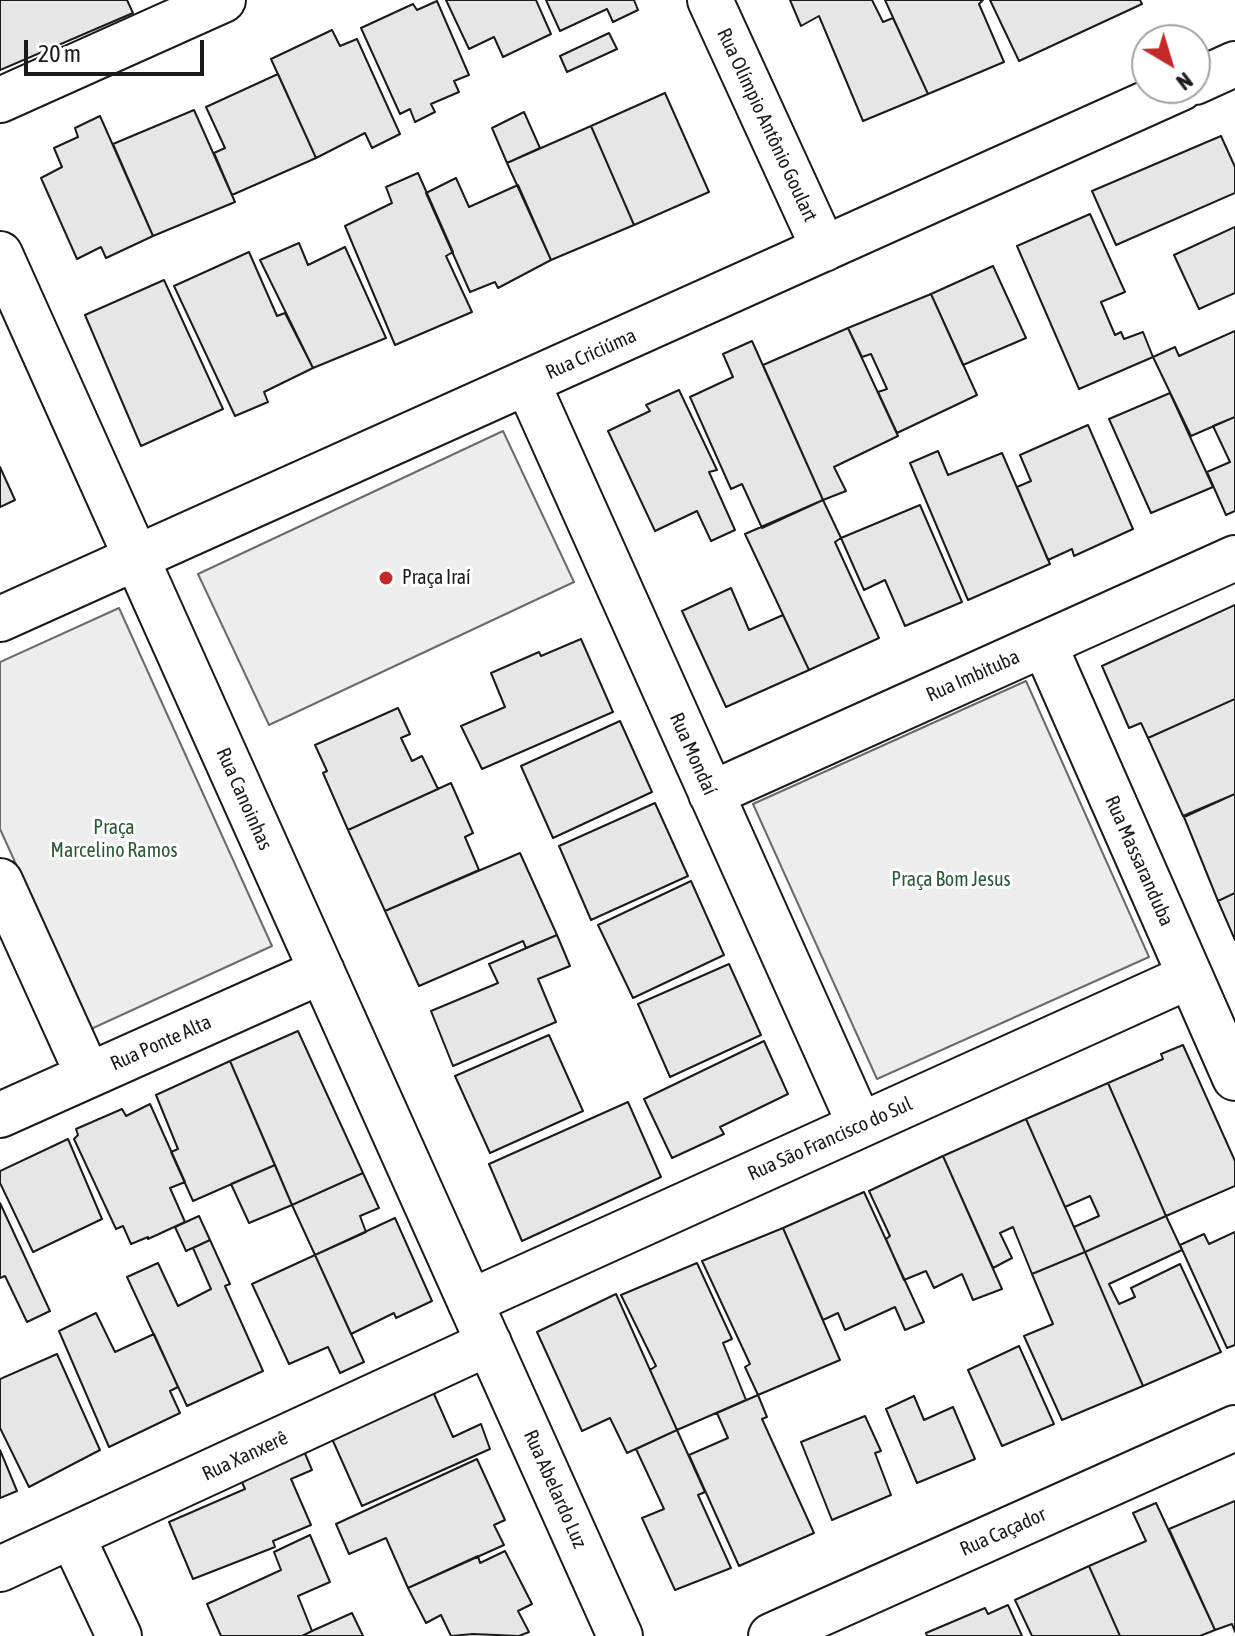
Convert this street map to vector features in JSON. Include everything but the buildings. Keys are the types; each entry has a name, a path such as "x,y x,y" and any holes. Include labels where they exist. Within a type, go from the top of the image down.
{"street":[{"path":"0,100 223,0"},
{"name":"Rua Olímpio Antônio Goulart","path":"710,0 824,249"},
{"path":"1211,75 1235,64"},
{"name":"Rua Criciúma","path":"0,619 1146,104"},
{"name":"Rua Canoinhas","path":"0,254 489,1343"},
{"name":"Rua Mondaí","path":"527,382 860,1125"},
{"name":"Rua Imbituba","path":"711,794 1235,558"},
{"name":"Rua Massaranduba","path":"1044,644 1235,1078"},
{"path":"0,881 88,1075"},
{"name":"Rua Ponte Alta","path":"0,1115 322,971"},
{"name":"Rua São Francisco do Sul","path":"470,1302 1190,976"},
{"name":"Rua Xanxerê","path":"0,1569 489,1343"},
{"name":"Rua Abelardo Luz","path":"489,1343 620,1636"},
{"name":"Rua Caçador","path":"771,1636 1235,1428"},
{"path":"72,1536 119,1636"}],"shaded area":[{"name":"Praça Iraí","path":"503,431 574,582 269,725 198,574"},
{"name":"Praça Marcelino Ramos","path":"119,608 272,946 91,1029 0,829 0,662"},
{"name":"Praça Bom Jesus","path":"1026,681 1149,957 877,1079 753,804"}],"place":[{"name":"Praça Iraí","path":"386,578"}]}
